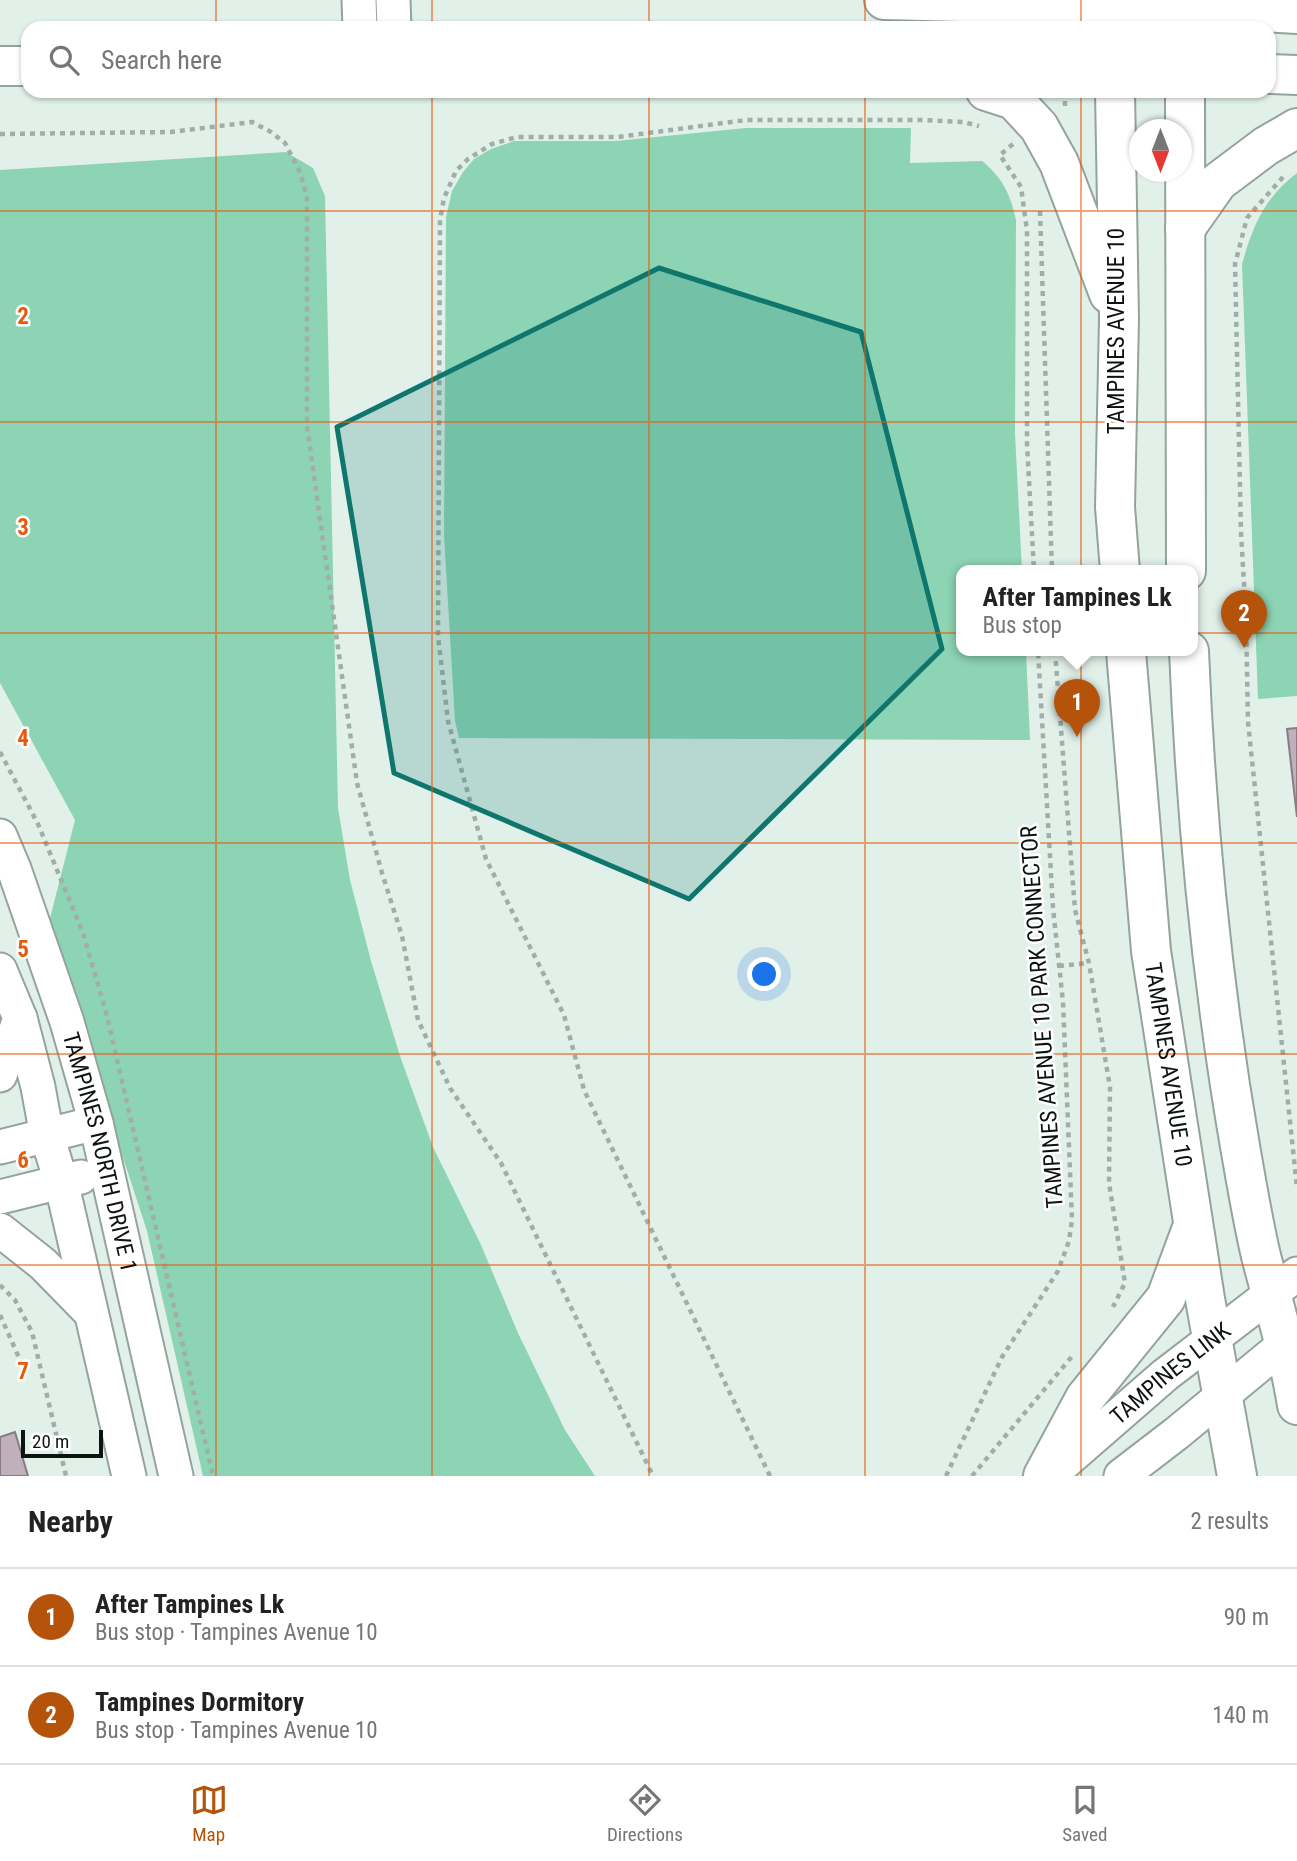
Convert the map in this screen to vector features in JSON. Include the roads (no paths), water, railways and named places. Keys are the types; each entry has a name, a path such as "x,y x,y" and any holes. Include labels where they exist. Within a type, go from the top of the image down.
{"main road":[{"path":"884,0 1113,11 1297,14"},
{"path":"0,66 21,66"},
{"path":"1276,74 1297,75"},
{"name":"TAMPINES AVENUE 10","path":"1115,98 1119,319 1115,507 1120,565"},
{"path":"1185,98 1186,565"},
{"path":"985,109 1014,100 1039,127 1059,163 1119,319"},
{"path":"1185,229 1218,182 1266,146 1297,128"},
{"name":"TAMPINES AVENUE 10","path":"1126,656 1151,951 1212,1340 1237,1476"},
{"path":"1189,656 1202,865 1222,1025 1241,1151 1261,1254 1284,1284 1297,1405"},
{"path":"1043,1476 1085,1398 1166,1298 1193,1223"}],"street":[{"path":"359,0 360,21"},
{"path":"393,0 394,21"},
{"name":"TAMPINES NORTH DRIVE 1","path":"0,836 67,1022 96,1123 176,1476"},
{"name":"TAMPINES NORTH DRIVE 1","path":"0,970 20,1018 38,1087 47,1136 61,1181 129,1476"},
{"path":"0,1075 20,1018"},
{"path":"0,1147 96,1123"},
{"path":"0,1197 108,1171"},
{"path":"0,1230 43,1264 90,1312"},
{"name":"TAMPINES LINK","path":"1049,1476 1165,1375 1284,1284"},
{"path":"1121,1476 1291,1339"}],"place":[{"name":"Tampines Dormitory","path":"1244,648"},
{"name":"After Tampines Lk","path":"1077,737"}]}
